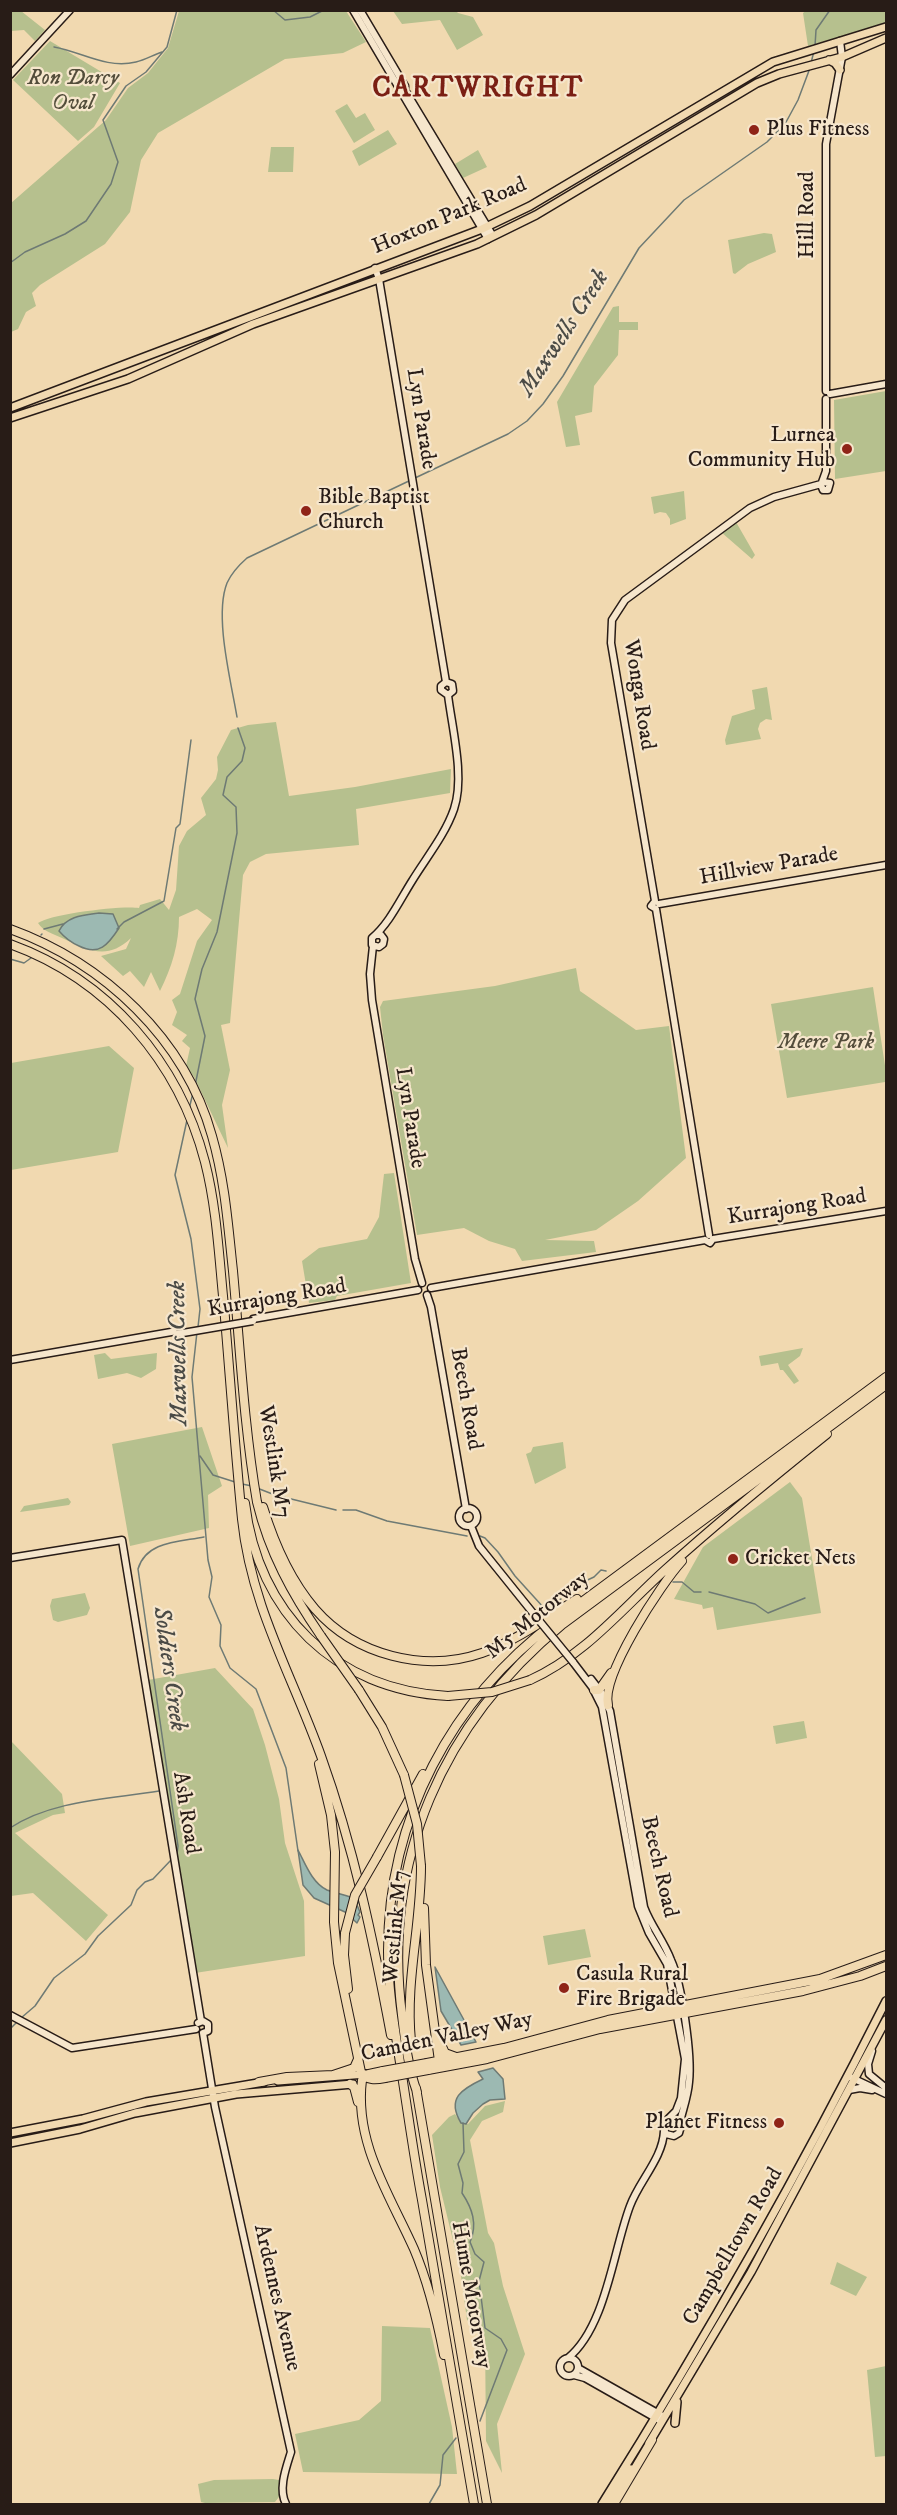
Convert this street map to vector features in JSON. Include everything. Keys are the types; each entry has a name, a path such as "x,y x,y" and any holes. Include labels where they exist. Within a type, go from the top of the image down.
{"highway":[{"path":"10,929 64,953 94,973 127,1000 157,1032 192,1086 212,1134 225,1196 254,1476 259,1501 287,1566 305,1596 320,1615 360,1644 386,1654 417,1660 456,1660 496,1648 556,1613 653,1548"},
{"path":"12,945 65,971 98,993 124,1016 148,1043 165,1068 187,1109 206,1164 216,1226 242,1496 252,1544 263,1575 282,1609 310,1640 335,1659 369,1678 410,1691 448,1696 492,1692 530,1680 577,1653 692,1546 886,1386"},
{"name":"M5 Motorway","path":"405,2106 389,1978 388,1934 391,1905 398,1861 410,1818 426,1778 453,1728 486,1684 522,1647 886,1377"},
{"name":"M5 Motorway","path":"417,2091 407,2046 399,1988 398,1938 404,1885 416,1834 430,1794 474,1715 524,1657 563,1624 886,1386"},
{"path":"608,1705 608,1692 618,1665 643,1616 679,1564 779,1474"},
{"name":"Westlink M7","path":"242,1496 243,1532 260,1608 321,1755 355,1860 405,2106"},
{"name":"Westlink M7","path":"259,1501 266,1534 280,1569 297,1601 382,1727 404,1775 417,1824 422,1877 409,2013 417,2091"},
{"path":"283,1664 323,1779 333,1827 334,1922 338,1963 363,2078 362,2115"},
{"path":"597,1690 618,1665"},
{"path":"348,2003 344,1955 345,1933 353,1901 440,1745 453,1728"},
{"path":"422,1877 425,1955 433,2015 443,2051 451,2057 464,2057"},
{"name":"Camden Valley Way","path":"363,2078 487,2059 679,2010 820,1979 886,1955"},
{"path":"820,1979 828,1981 886,1961"},
{"name":"Camden Valley Way","path":"432,2066 575,2028 803,1991 886,1968"},
{"path":"432,2066 433,2015"},
{"path":"259,2082 287,2077 339,2073 354,2068 358,2059"},
{"path":"350,2084 355,2090 374,2165 426,2280 451,2391 460,2419"},
{"name":"Hume Motorway","path":"417,2091 487,2505"},
{"name":"Hume Motorway","path":"405,2106 474,2505"},
{"path":"614,2505 652,2440"}],"main road":[{"name":"Hoxton Park Road","path":"10,408 484,228 530,206 761,68 805,51 886,27"},
{"name":"Hoxton Park Road","path":"10,418 128,379 226,335 450,255 536,215 757,83 842,57 886,38"},
{"path":"826,61 836,63 840,70"},
{"name":"Campbelltown Road","path":"602,2505 679,2393 751,2272 849,2090 886,2001"},
{"name":"Campbelltown Road","path":"607,2505 652,2440 661,2418 886,2020"},
{"name":"Camden Valley Way","path":"10,2133 83,2119 146,2102 259,2082 363,2078"},
{"name":"Camden Valley Way","path":"10,2143 80,2129 135,2113 213,2098 260,2091 350,2084 363,2078"},
{"path":"675,2423 679,2393"}],"street":[{"path":"10,75 70,10"},
{"path":"353,10 360,14 490,237"},
{"name":"Hill Road","path":"824,484 827,395 826,144 842,57 840,41"},
{"name":"Lyn Parade","path":"375,268 379,279 446,682 454,687 453,692 448,695 458,778 456,803 448,823 379,936"},
{"path":"827,395 886,384"},
{"name":"Wonga Road","path":"709,1238 656,905 616,679 610,631 612,620 625,600 742,513 767,500 824,484"},
{"name":"Hillview Parade","path":"656,905 886,865"},
{"path":"379,936 384,943 376,946 371,939 379,936"},
{"name":"Lyn Parade","path":"376,946 370,974 372,1000 415,1259 422,1283"},
{"name":"Kurrajong Road","path":"431,1287 709,1238 886,1211"},
{"path":"422,1283 428,1283 431,1287 427,1295 421,1295 418,1290 422,1283"},
{"name":"Kurrajong Road","path":"10,1360 418,1290"},
{"name":"Beech Road","path":"427,1295 431,1306 466,1509"},
{"path":"466,1509 472,1509 477,1514 476,1522 471,1526 465,1526 459,1521 460,1513 466,1509"},
{"name":"Beech Road","path":"471,1526 479,1546 608,1705 644,1907 672,1962 685,2059 681,2098 671,2118"},
{"name":"Ash Road","path":"10,1558 122,1540 201,2021"},
{"name":"Beech Road","path":"597,1690 607,1729 638,1906 649,1933 668,1965 690,2066 689,2085 680,2122"},
{"path":"12,2016 66,2047 76,2049 196,2029 203,2034 213,2098"},
{"path":"196,2029 197,2024 201,2021 206,2022 209,2027 203,2034"},
{"path":"879,2034 868,2062 868,2071 886,2092"},
{"path":"853,2076 886,2092"},
{"path":"849,2090 868,2089 886,2092"},
{"name":"Ardennes Avenue","path":"213,2098 291,2452 282,2494 286,2505"},
{"path":"661,2418 585,2378 574,2375 566,2376 560,2370 560,2364 578,2349 597,2314 630,2204 662,2146 665,2122 671,2118 680,2122 681,2130 662,2146"},
{"path":"664,2131 674,2136"},
{"path":"574,2375 578,2365 578,2349"},
{"path":"568,2358 661,2418"}],"green space":[{"path":"11,10 21,11 45,30 35,41 24,30 11,31"},
{"path":"807,10 886,11 886,23 808,46 803,13"},
{"path":"179,11 346,11 366,42 343,53 285,59 158,133 141,160 130,212 105,244 40,285 32,293 36,306 26,312 18,329 11,332 11,203 106,120 128,88 148,73 168,48"},
{"path":"393,11 456,11 473,17 483,35 457,50 440,20 402,24"},
{"name":"Ron Darcy Oval","path":"50,41 120,83 94,127 78,141 13,80"},
{"path":"347,104 356,118 365,113 375,130 354,143 335,111"},
{"path":"388,130 397,144 359,166 352,151"},
{"path":"271,147 294,147 293,172 268,172"},
{"path":"478,150 487,167 463,178 455,164"},
{"path":"764,233 772,234 776,252 733,273 728,240"},
{"path":"619,306 619,322 638,322 638,330 619,330 618,355 594,386 592,412 575,416 580,445 566,447 557,402 613,307"},
{"path":"886,391 886,471 835,479 834,400"},
{"path":"684,491 686,519 670,525 670,519 666,513 654,514 651,497"},
{"path":"736,522 755,555 752,559 721,532"},
{"path":"767,687 772,720 766,719 760,723 758,729 761,739 726,745 725,740 732,716 755,709 752,690"},
{"path":"276,722 289,796 355,787 451,769 450,793 356,809 359,845 266,854 250,862 243,875 230,1023 221,1025 230,1070 222,1105 228,1148 194,1077 186,1066 190,1048 182,1041 187,1035 172,1025 177,1012 172,1000 180,994 197,941 212,920 197,909 179,917 174,955 160,991 151,972 144,987 130,971 123,976 101,956 126,949 131,938 114,949 97,951 52,934 38,923 57,916 87,911 139,908 140,905 160,899 169,910 176,890 179,846 187,831 206,815 201,798 216,779 217,757 231,730 248,725"},
{"path":"576,968 580,991 636,1030 669,1026 686,1158 638,1201 596,1230 545,1240 594,1241 596,1252 522,1261 515,1249 489,1241 464,1228 417,1235 383,1035 380,1007 383,1001 495,986"},
{"name":"Meere Park","path":"873,987 886,1072 885,1082 787,1098 771,1004"},
{"path":"109,1046 134,1068 118,1152 11,1170 11,1063"},
{"path":"394,1173 411,1283 337,1296 335,1300 309,1303 302,1261 319,1248 367,1239 379,1217 384,1174"},
{"path":"803,1348 800,1356 788,1365 799,1381 794,1384 783,1370 780,1370 778,1363 761,1366 759,1356"},
{"path":"105,1353 111,1359 157,1353 156,1369 141,1378 127,1373 98,1379 94,1355"},
{"path":"202,1427 222,1486 208,1495 209,1528 130,1546 112,1444"},
{"path":"563,1442 566,1468 535,1484 526,1454 531,1452 533,1447"},
{"path":"790,1482 802,1498 821,1613 717,1630 713,1607 703,1609 702,1605 674,1599 703,1547"},
{"path":"68,1498 71,1502 69,1505 20,1512 24,1506"},
{"path":"85,1593 90,1608 87,1615 58,1622 53,1620 50,1606 52,1599"},
{"path":"215,1668 253,1709 265,1745 279,1799 285,1843 304,1901 305,1956 195,1973 148,1680"},
{"path":"804,1721 807,1738 776,1744 773,1726"},
{"path":"11,1741 62,1794 65,1813 53,1815 15,1833 108,1915 86,1941 33,1893 11,1896"},
{"path":"585,1929 591,1957 548,1965 543,1936"},
{"path":"505,2101 503,2112 482,2121 470,2140 488,2233 494,2243 503,2286 525,2354 497,2424 502,2473 486,2441 485,2337 467,2320 460,2269 440,2187 432,2135 449,2117 455,2114 461,2123 468,2124 485,2106"},
{"path":"837,2262 867,2277 856,2296 830,2284"},
{"path":"382,2326 430,2328 452,2427 457,2474 303,2472 295,2434 359,2420 381,2401"},
{"path":"886,2366 886,2456 875,2457 867,2370"},
{"path":"214,2480 279,2480 279,2497 275,2502 201,2502 198,2484"}],"water":[{"path":"99,913 113,914 119,928 107,944 98,949 86,949 76,945 59,931 71,919"},
{"path":"298,1850 317,1883 327,1890 359,1901 357,1905 360,1917 357,1923 345,1912 314,1898 303,1885"},
{"path":"435,1967 476,2042 461,2045 441,2011"},
{"path":"493,2068 503,2079 505,2099 490,2100 473,2113 466,2124 461,2123 455,2107 458,2095 483,2079 478,2072"}],"waterway":[{"path":"10,263 25,252 65,234 86,221 111,184 118,162 103,120 126,86 146,72 167,47 177,10"},
{"path":"273,10 285,20 310,17 324,10"},
{"name":"Maxwells Creek","path":"815,46 816,30 830,10"},
{"path":"54,47 104,62 125,64 162,52"},
{"name":"Maxwells Creek","path":"811,63 814,51"},
{"name":"Maxwells Creek","path":"415,478 508,434 527,421 543,404 563,376 639,248 684,200 767,142 785,124 798,100 810,68"},
{"name":"Maxwells Creek","path":"237,717 225,649 222,613 223,597 233,572 247,558 411,480"},
{"name":"Maxwells Creek","path":"195,1086 205,1036 195,999 202,969 217,932 237,833 236,807 223,795 227,777 242,761 245,748 238,728"},
{"path":"117,929 124,922 164,901 176,828 180,824 191,740"},
{"path":"44,929 63,924"},
{"path":"10,959 24,963 31,958"},
{"name":"Maxwells Creek","path":"189,1109 193,1093"},
{"name":"Maxwells Creek","path":"187,1120 175,1175 191,1239 200,1309 198,1327"},
{"name":"Maxwells Creek","path":"197,1332 192,1377 208,1560 212,1577 209,1597 221,1625 220,1646 230,1668 256,1689 286,1768 298,1851"},
{"path":"200,1456 213,1475 235,1482"},
{"path":"242,1484 252,1486"},
{"path":"257,1488 275,1495 336,1510"},
{"path":"343,1510 356,1510 387,1521 467,1536"},
{"path":"480,1536 485,1538 498,1552 515,1576 544,1608 561,1599"},
{"name":"Soldiers Creek","path":"177,1854 178,1846 138,1569 142,1560 156,1548 165,1544 204,1537"},
{"path":"581,1583 594,1577 601,1570 606,1571"},
{"path":"673,1582 682,1582 694,1592 701,1592"},
{"path":"709,1592 755,1604 768,1613 805,1598"},
{"path":"10,1828 26,1819 63,1806 159,1791"},
{"name":"Soldiers Creek","path":"21,2018 35,2006 54,1978 85,1954 98,1936 131,1905 137,1890 145,1882 153,1879 171,1860"},
{"name":"Soldiers Creek","path":"10,2029 18,2021"},
{"name":"Maxwells Creek","path":"463,2123 464,2152 458,2164 463,2183 462,2193 473,2216 474,2229 470,2242 475,2254 484,2262 479,2281 485,2328 501,2339 507,2350 480,2421"},
{"name":"Maxwells Creek","path":"429,2504 440,2485 443,2455 456,2438"}],"place":[{"name":"Plus Fitness","path":"754,130"},
{"name":"Lurnea Community Hub","path":"847,449"},
{"name":"Bible Baptist Church","path":"306,511"},
{"name":"Cricket Nets","path":"733,1559"},
{"name":"Casula Rural Fire Brigade","path":"564,1988"},
{"name":"Planet Fitness","path":"779,2123"}],"district":[{"name":"CARTWRIGHT","path":"478,90"}]}
